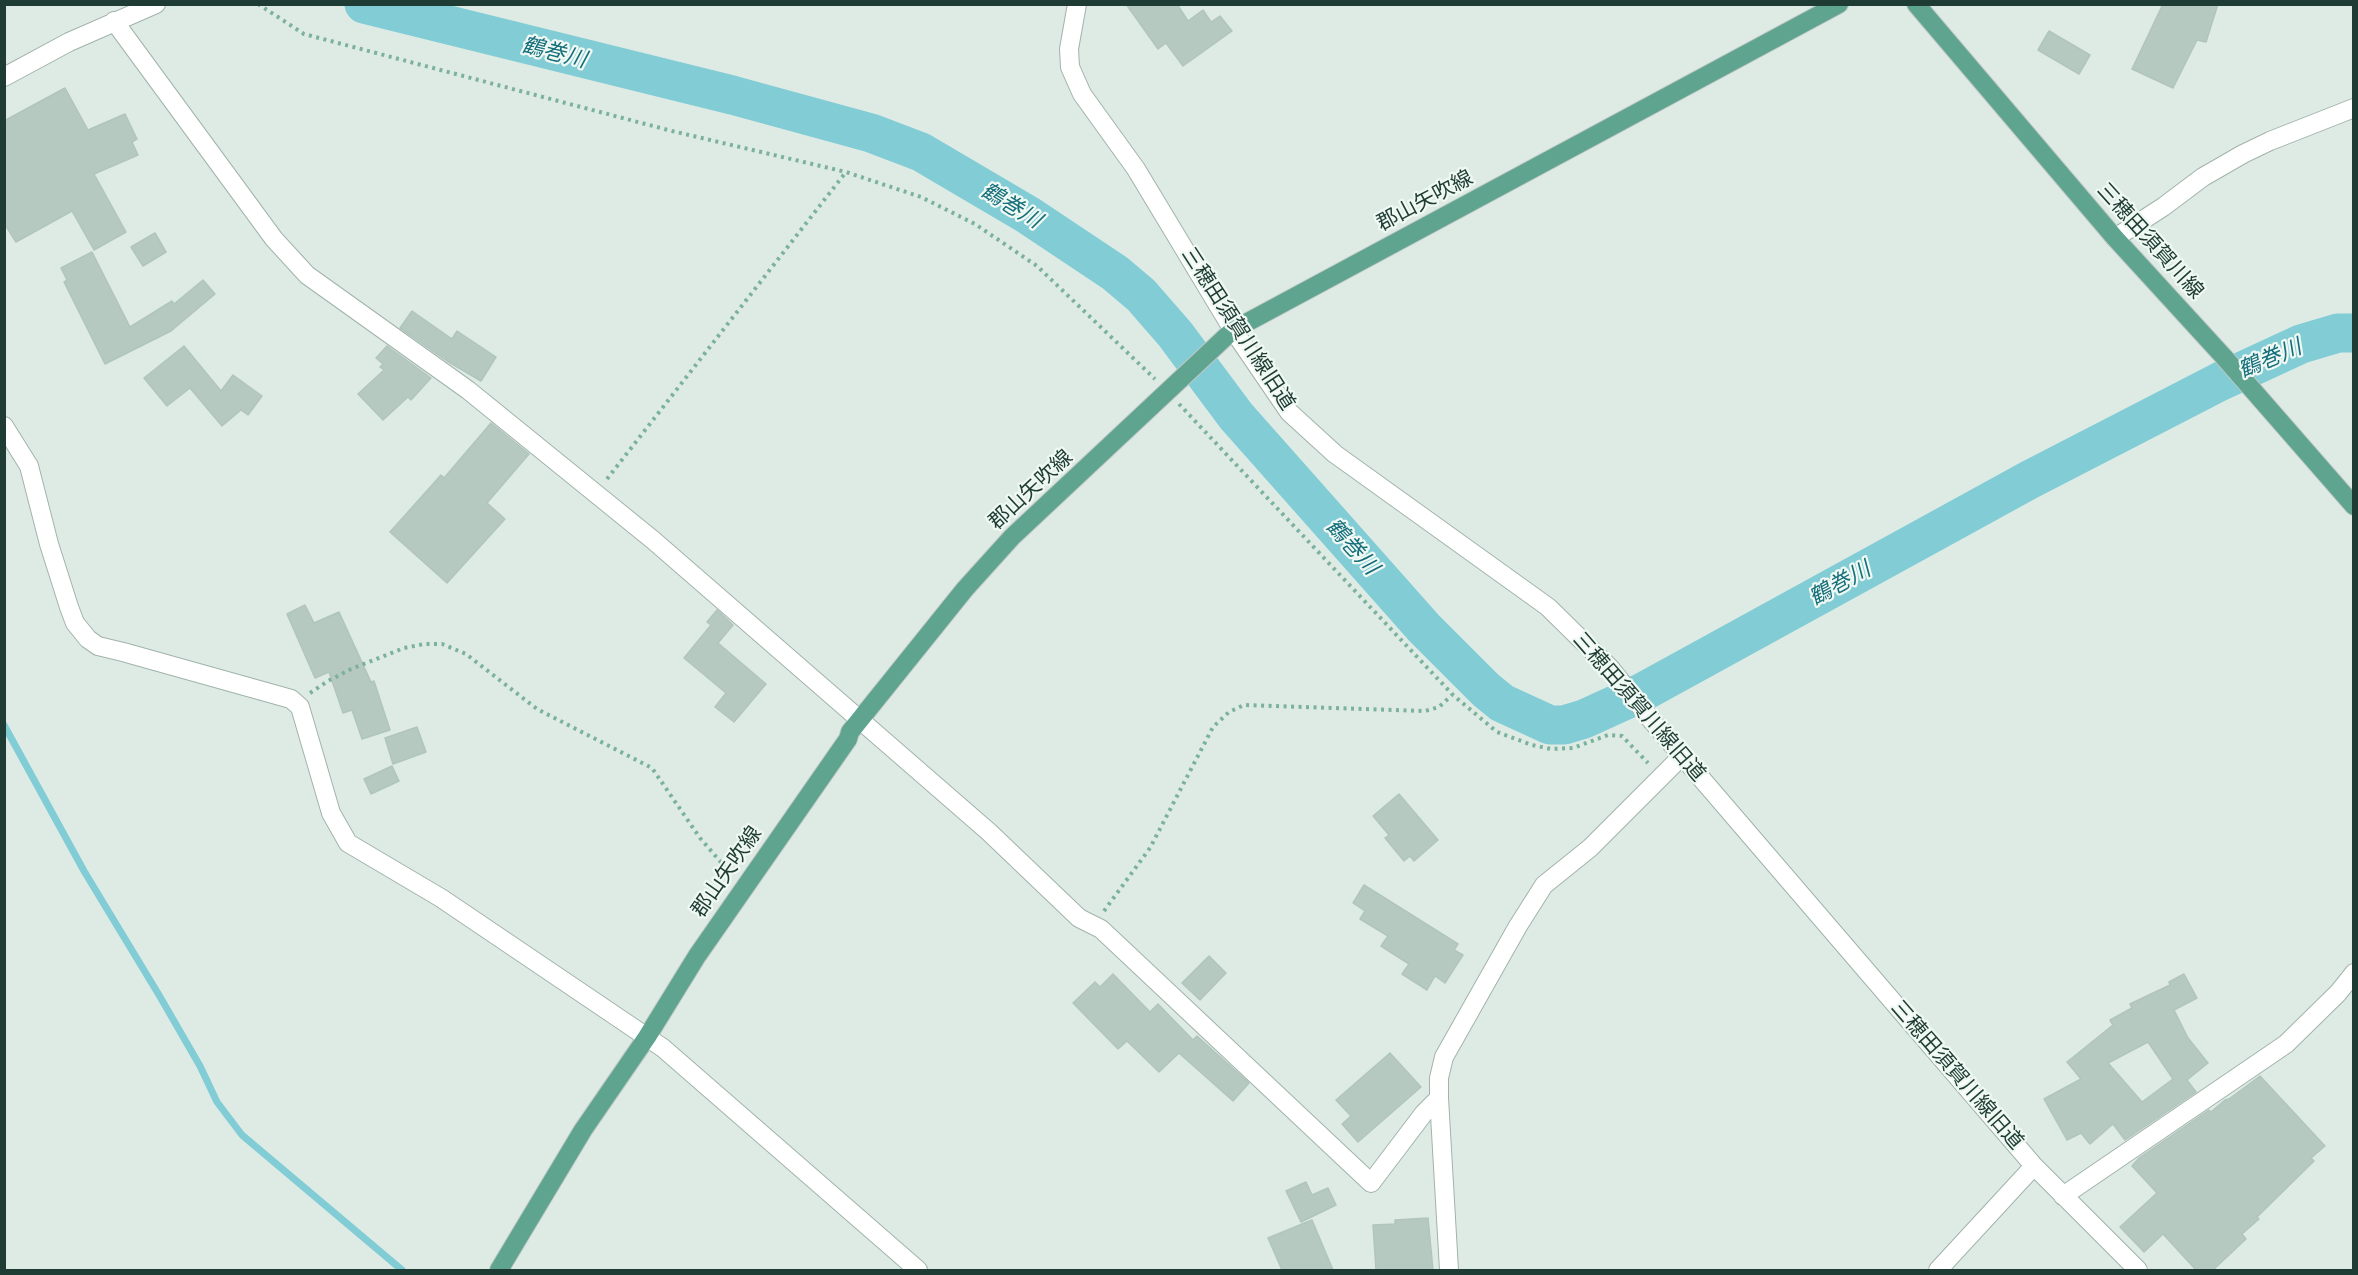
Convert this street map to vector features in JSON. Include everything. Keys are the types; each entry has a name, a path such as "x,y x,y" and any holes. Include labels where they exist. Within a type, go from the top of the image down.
{"main road":[{"name":"郡山矢吹線","path":"499,1270 583,1130 697,956 860,719 964,589 1012,537 1233,330 1839,4"},
{"name":"三穂田須賀川線","path":"1916,4 2115,238 2223,356 2354,506"}],"street":[{"path":"4,77 69,42 156,4"},
{"name":"三穂田須賀川線旧道","path":"1077,4 1070,49 1070,67 1074,80 1136,170 1233,330 1289,412 1335,454 1548,607 1611,669 1652,720 2034,1166 2138,1270"},
{"path":"114,21 274,239 307,275 468,390 653,540 989,832 1079,918 1101,929 1371,1183 1424,1113 1439,1098"},
{"path":"2115,238 2163,207 2203,177 2243,154 2354,108"},
{"path":"7,434 29,466 49,544 69,607 75,622 88,639 98,646 291,699 297,704 307,726 331,813 348,843 355,850 375,859 441,898 663,1048 918,1270"},
{"path":"1449,1270 1439,1098 1439,1078 1444,1057 1531,903 1544,885 1590,848 1683,755"},
{"path":"2063,1196 2286,1044 2338,993 2354,973"},
{"path":"1938,1270 2034,1166"}],"path":[{"path":"258,4 304,34 672,131 846,172 921,197 975,224 1037,266 1172,389 1453,695 1497,732 1532,745 1551,749 1573,748 1608,735 1622,736 1661,777"},
{"path":"596,494 846,172"},
{"path":"297,704 328,681 380,657 404,648 424,644 442,644 466,654 537,710 652,768 700,838 721,864 745,887"},
{"path":"1092,925 1150,848 1213,727 1229,712 1244,705 1425,711 1439,707 1453,695"}],"building":[{"path":"1126,4 1177,4 1188,21 1203,10 1211,22 1220,16 1232,31 1183,66 1166,43 1158,49"},
{"path":"2163,4 2218,4 2206,42 2197,40 2173,88 2132,69"},
{"path":"2049,31 2090,55 2079,74 2038,50"},
{"path":"65,88 88,130 125,114 137,139 132,142 138,155 94,174 126,232 94,250 72,211 16,242 4,223 4,121"},
{"path":"155,233 166,252 143,266 131,247"},
{"path":"92,252 130,327 172,301 174,304 203,280 215,294 171,331 105,364 64,282 67,280 61,268"},
{"path":"412,311 452,339 457,331 496,357 481,381 447,361 400,328"},
{"path":"184,346 221,391 233,375 262,396 248,415 241,410 222,426 190,388 167,406 144,378"},
{"path":"387,346 431,378 411,400 408,397 383,420 358,394 384,370 380,367 383,364 376,358"},
{"path":"491,423 529,454 487,503 505,519 447,583 390,532 441,475 444,478"},
{"path":"305,605 314,623 339,612 371,682 374,681 390,730 362,739 352,710 343,713 329,672 315,678 287,614"},
{"path":"717,610 733,625 718,643 766,684 734,722 715,707 726,693 684,658 711,625 707,622"},
{"path":"417,727 426,752 393,764 385,738"},
{"path":"392,766 399,781 371,794 364,779"},
{"path":"1399,794 1438,840 1414,861 1410,856 1404,861 1385,838 1389,835 1373,816"},
{"path":"1364,885 1458,944 1454,950 1463,955 1445,983 1435,976 1427,990 1402,974 1409,964 1381,946 1388,936 1360,919 1365,911 1353,903"},
{"path":"1209,956 1226,973 1200,1000 1182,983"},
{"path":"1113,974 1150,1012 1158,1004 1193,1040 1197,1036 1249,1083 1233,1101 1179,1053 1159,1072 1127,1041 1118,1049 1073,1003 1095,982 1100,987"},
{"path":"2184,974 2197,998 2174,1010 2188,1038 2208,1063 2187,1080 2196,1092 2125,1140 2113,1124 2090,1144 2081,1133 2067,1140 2044,1099 2081,1079 2067,1062 2113,1025 2110,1020 2132,1008 2130,1004 2170,985 2169,982","holes":["2148,1042 2173,1079 2142,1102 2108,1063"]},
{"path":"1390,1053 1421,1087 1358,1142 1342,1124 1351,1116 1336,1100"},
{"path":"2260,1076 2325,1146 2311,1158 2314,1161 2242,1234 2246,1239 2213,1270 2196,1270 2163,1234 2144,1252 2120,1227 2157,1193 2132,1166 2139,1158 2209,1110 2211,1112"},
{"path":"1306,1182 1312,1195 1328,1188 1336,1205 1301,1222 1286,1191"},
{"path":"1428,1218 1433,1270 1376,1270 1373,1225 1395,1224 1395,1220"},
{"path":"1312,1220 1333,1270 1282,1270 1268,1238"}],"waterway":[{"name":"鶴巻川","path":"364,4 732,95 871,133 921,152 1028,215 1115,273 1141,295 1175,334 1236,416 1424,628 1502,703 1550,725 1564,725 1584,719 1641,693 2029,480 2221,381 2301,344 2338,333 2354,333"},
{"path":"4,725 84,871 200,1066 217,1102 242,1135 402,1270"}]}
